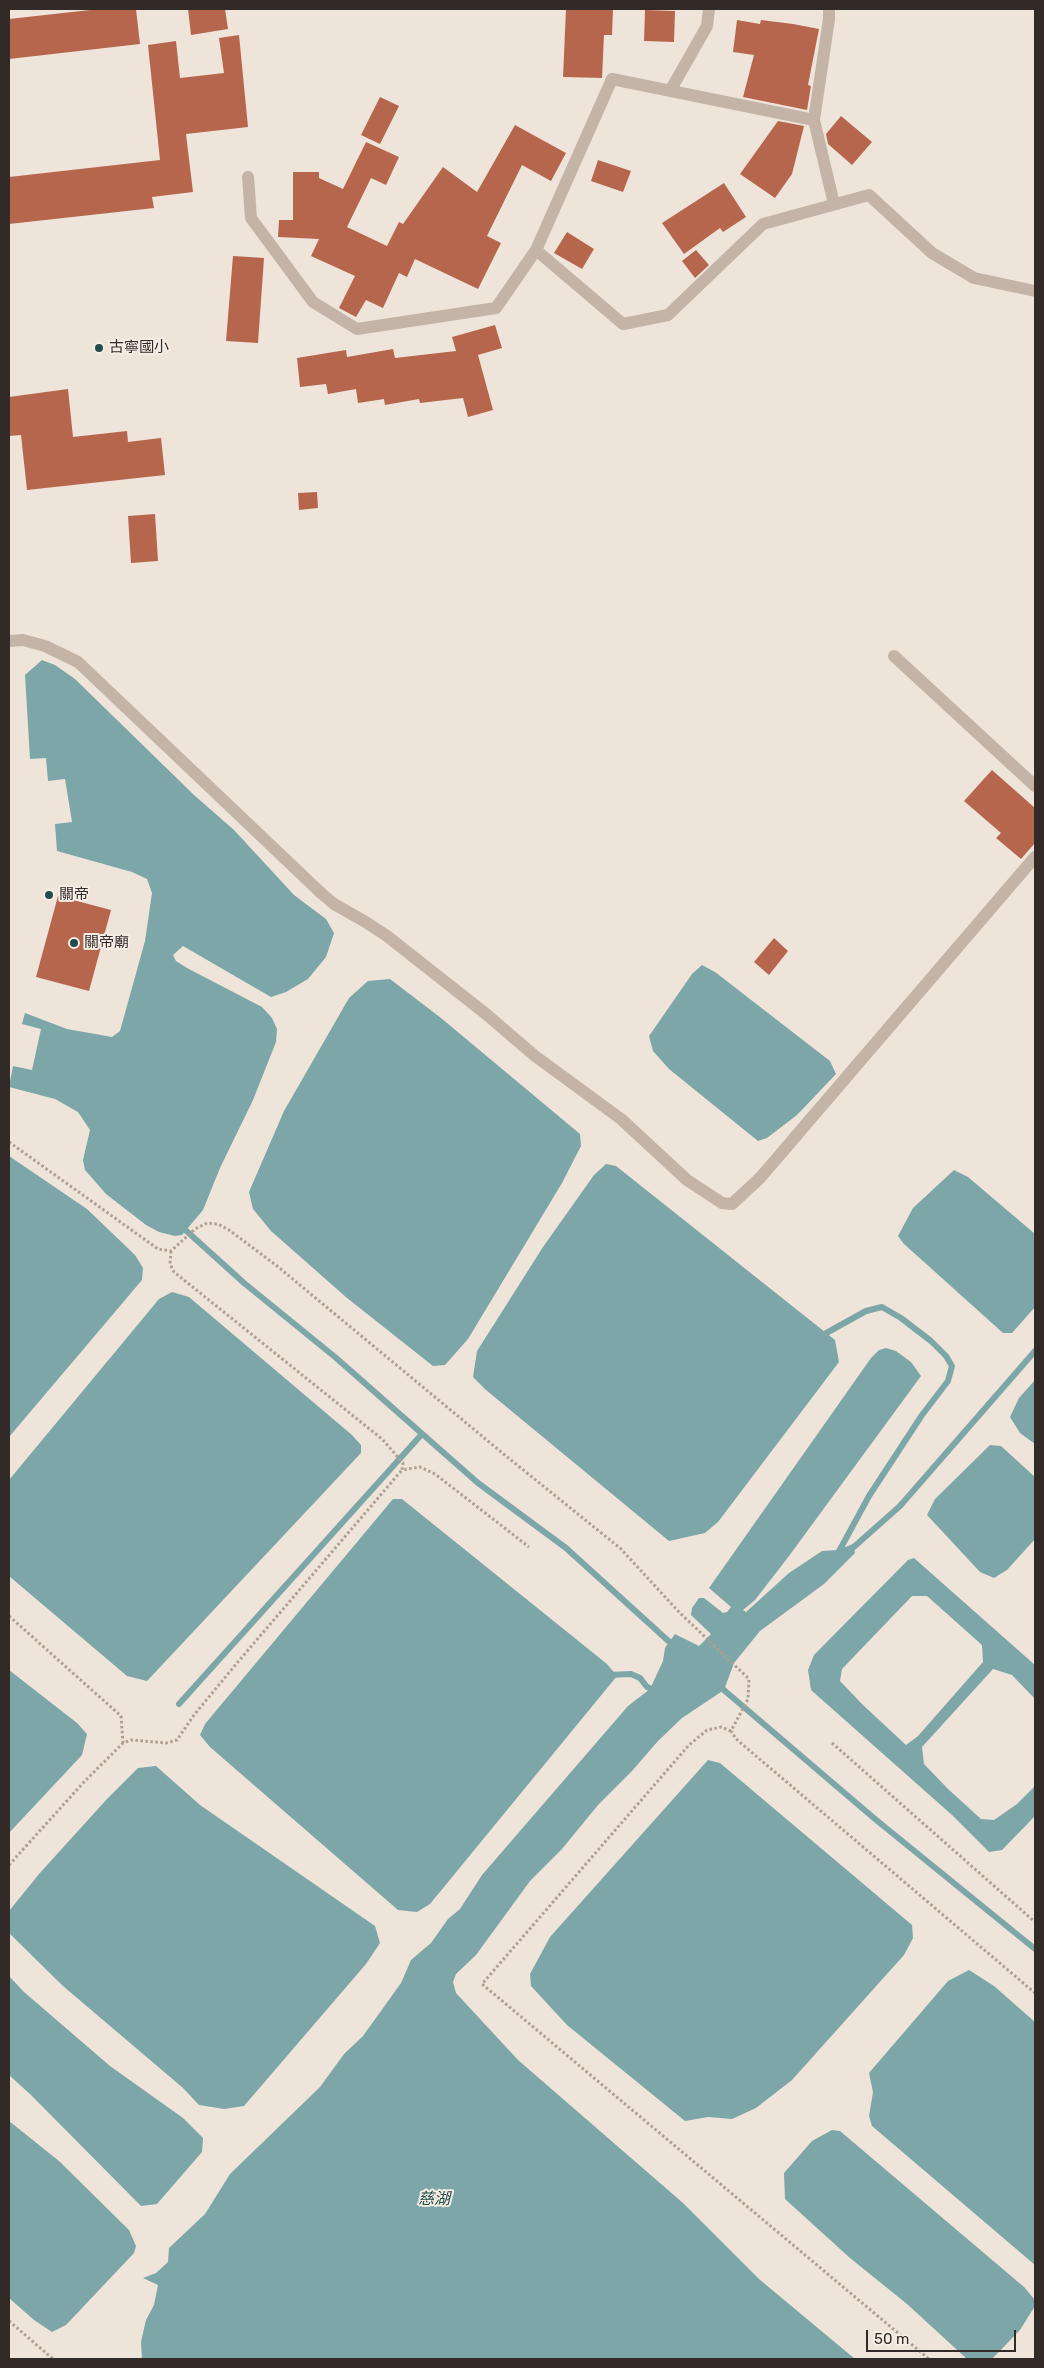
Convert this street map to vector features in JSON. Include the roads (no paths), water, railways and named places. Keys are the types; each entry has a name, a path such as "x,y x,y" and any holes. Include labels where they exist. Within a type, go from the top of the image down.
{"lane":[{"path":"670,91 707,26 709,9"},
{"path":"829,9 814,120 834,204"},
{"path":"248,177 251,218 313,302 357,329 496,308 536,250 612,79 814,120"},
{"path":"536,250 623,324 668,315 763,224 869,195 932,253 974,278 1035,291"},
{"path":"9,641 23,640 30,642 59,652 78,662 321,893 394,942 486,1014 535,1056 621,1119 687,1180 722,1203 732,1204 760,1178 976,929 1035,856"},
{"path":"894,656 1035,786"}],"water":[{"path":"42,660 55,665 75,679 194,795 234,830 294,895 326,919 334,933 326,957 308,979 286,992 271,997 183,946 173,955 176,961 187,968 262,1007 272,1018 277,1029 276,1042 253,1100 220,1168 203,1210 182,1235 175,1236 159,1232 146,1225 106,1194 85,1170 83,1160 90,1130 78,1112 55,1099 9,1087 13,1066 32,1070 41,1029 22,1024 25,1013 67,1029 112,1037 120,1031 145,941 152,893 147,879 132,872 57,851 55,824 72,822 65,779 48,781 46,758 30,759 25,675"},
{"path":"702,965 715,972 830,1061 836,1074 797,1115 767,1138 758,1141 669,1069 653,1051 649,1036 692,974"},
{"path":"390,979 441,1018 580,1134 581,1146 562,1183 468,1339 445,1365 433,1366 347,1298 271,1231 253,1209 249,1192 284,1111 349,998 368,981"},
{"path":"9,1156 87,1209 135,1255 143,1268 142,1280 9,1437"},
{"path":"606,1164 616,1166 835,1340 839,1362 718,1522 705,1533 669,1541 486,1390 473,1377 477,1351 543,1247 594,1175"},
{"path":"954,1170 968,1177 1035,1234 1035,1307 1012,1333 1003,1333 904,1244 898,1236 913,1208"},
{"path":"172,1292 189,1297 352,1435 361,1445 361,1453 147,1681 127,1676 9,1576 9,1480 159,1299"},
{"name":"慈湖","path":"886,1348 896,1351 911,1362 921,1376 789,1556 755,1600 743,1610 746,1612 789,1573 822,1551 838,1550 853,1544 855,1553 824,1584 760,1631 734,1663 724,1690 682,1718 598,1805 562,1849 530,1881 476,1955 456,1974 453,1982 456,1993 518,2060 683,2203 759,2279 855,2359 142,2359 141,2342 146,2320 154,2305 158,2285 143,2278 156,2273 168,2262 169,2248 205,2214 230,2174 320,2087 344,2054 363,2036 401,1983 411,1960 431,1943 448,1919 460,1909 482,1875 628,1706 650,1689 663,1661 665,1648 675,1634 699,1646 711,1634 691,1615 692,1608 699,1598 704,1598 723,1613 727,1612 731,1607 709,1588 871,1358 879,1350"},
{"path":"1035,1380 1035,1444 1020,1433 1010,1417 1019,1398"},
{"path":"990,1445 1001,1446 1035,1477 1035,1539 1007,1570 994,1578 980,1572 927,1515 935,1499"},
{"path":"393,1499 402,1499 607,1664 617,1676 430,1904 417,1912 398,1910 210,1747 200,1735 205,1724"},
{"path":"914,1558 1035,1665 1035,1699 1012,1675 993,1669 922,1747 924,1764 981,1819 994,1820 1017,1804 1035,1786 1035,1816 1002,1850 989,1852 952,1815 811,1690 808,1670 814,1655 908,1560","holes":["912,1596 927,1596 982,1645 983,1662 918,1736 906,1745 840,1681 842,1669"]},
{"path":"9,1670 77,1723 87,1734 82,1755 9,1833"},
{"path":"708,1760 720,1763 912,1925 913,1938 904,1955 792,2080 756,2108 732,2119 708,2117 685,2121 567,2025 531,1986 530,1974 550,1937"},
{"path":"156,1766 200,1805 375,1926 380,1943 366,1964 244,2106 224,2109 199,2105 183,2088 63,1986 9,1933 9,1911 39,1874 138,1768"},
{"path":"969,1970 994,1986 1035,2022 1035,2265 872,2126 869,2116 873,2092 869,2073 948,1981"},
{"path":"9,1976 24,1992 110,2066 183,2118 203,2138 202,2152 157,2204 141,2206 9,2075"},
{"path":"9,2121 59,2161 129,2230 136,2246 134,2253 66,2325 52,2332 34,2320 9,2298"},
{"path":"832,2130 840,2131 1024,2287 1035,2300 1035,2306 1020,2330 992,2359 967,2359 907,2304 850,2258 785,2199 784,2173 812,2141"}],"waterway":[{"path":"181,1226 244,1283 335,1357 478,1483 566,1548 675,1647"},
{"path":"819,1337 866,1311 882,1307 901,1318 931,1341 946,1356 952,1366 948,1381 922,1415 869,1496 837,1555"},
{"path":"847,1553 900,1506 1035,1351"},
{"path":"179,1704 422,1434"},
{"path":"608,1675 631,1674 640,1678 647,1687 658,1691"},
{"path":"718,1685 875,1819 1035,1949"}],"place":[{"name":"古寧國小","path":"99,348"},
{"name":"關帝","path":"49,895"},
{"name":"關帝廟","path":"74,943"}]}
